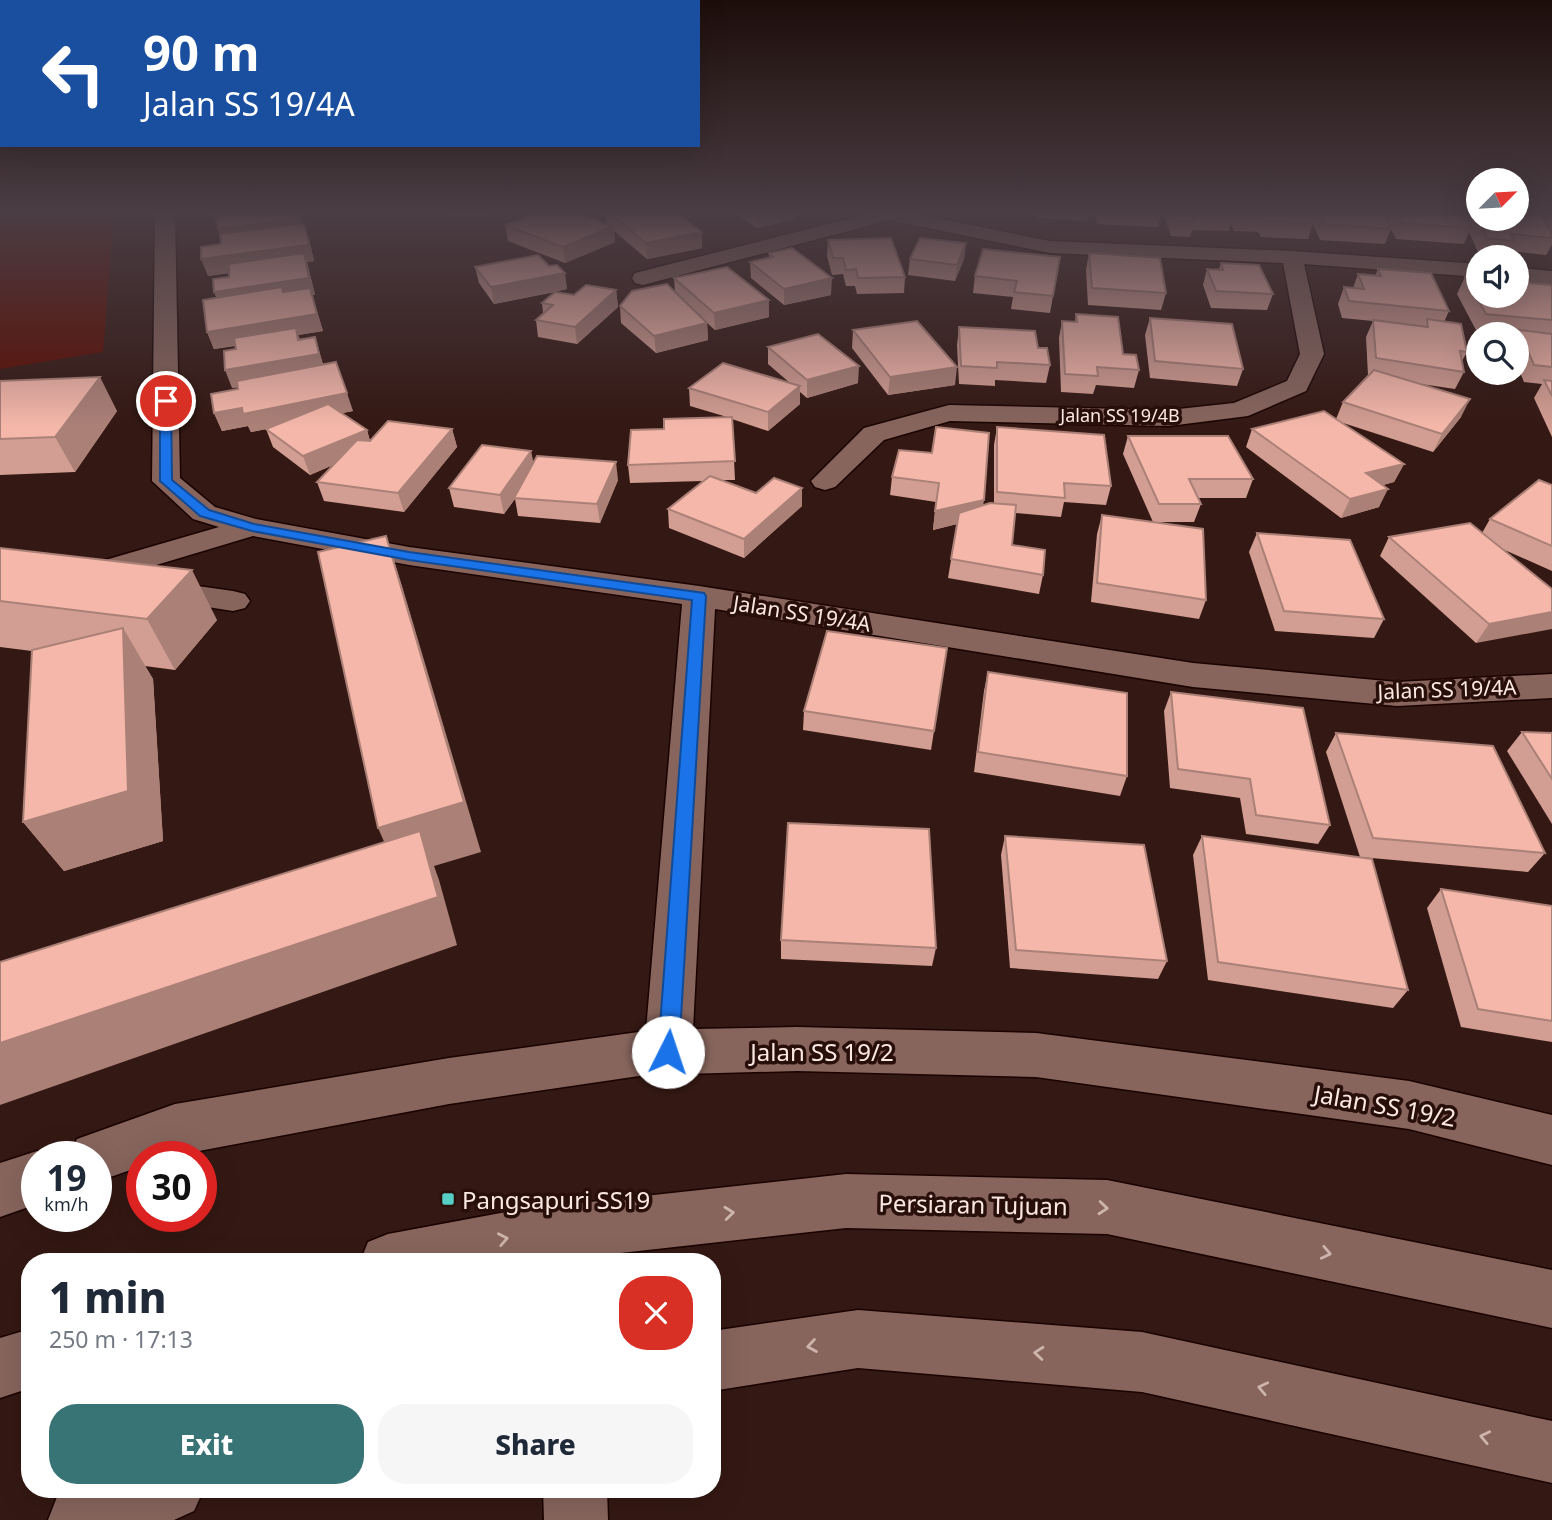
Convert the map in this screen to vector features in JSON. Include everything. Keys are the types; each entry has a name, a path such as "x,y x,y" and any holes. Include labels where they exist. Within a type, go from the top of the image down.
{"street":[{"name":"Jalan SS 19/4A","path":"165,284 166,481 204,513 252,527 409,556 699,596 1193,675 1397,694 1552,685"},
{"name":"Jalan SS 19/4B","path":"825,481 874,434 948,413 1168,418 1239,410 1297,386 1312,354 1298,284"},
{"path":"233,601 64,578 252,527"},
{"path":"668,1052 699,596"},
{"name":"Jalan SS 19/2","path":"112,1151 175,1129 449,1081 668,1052 797,1049 1037,1055 1409,1105 1552,1140"},
{"path":"0,1190 21,1183"},
{"name":"Persiaran Tujuan","path":"434,1253 516,1237 846,1201 1108,1207 1552,1299"},
{"path":"721,1360 858,1339 1142,1362 1552,1452"},
{"path":"0,1368 21,1361"},
{"path":"80,1520 145,1498"},
{"path":"575,1498 576,1520"}],"shaded area":[{"path":"0,284 108,284 103,352 0,369"}],"building":[{"path":"213,284 269,284 214,292"},
{"path":"667,284 707,323 654,336 620,306 632,291"},
{"path":"681,284 749,284 769,300 714,313"},
{"path":"778,284 806,284 784,289"},
{"path":"1016,284 1055,284 1053,296 1014,292"},
{"path":"1092,284 1164,284 1166,293 1092,288"},
{"path":"1213,284 1268,284 1273,294 1216,291"},
{"path":"1362,284 1436,284 1449,311 1349,301 1344,287 1364,289"},
{"path":"1529,284 1552,285 1552,320 1486,314 1483,308 1529,308"},
{"path":"586,285 616,290 575,327 536,320 553,305 542,303 555,292 574,295"},
{"path":"282,287 283,292 310,288 317,314 207,332 203,300"},
{"path":"1076,314 1118,317 1123,354 1136,355 1139,370 1097,367 1098,376 1065,374 1062,321 1077,322"},
{"path":"1150,318 1232,324 1243,369 1155,361"},
{"path":"1427,319 1461,324 1466,347 1466,352 1460,351 1464,372 1376,358 1373,320 1428,327"},
{"path":"917,321 957,367 890,377 853,330"},
{"path":"959,327 1035,331 1038,348 1047,348 1050,365 997,362 997,368 961,366"},
{"path":"296,328 298,340 315,337 319,354 225,370 224,351 236,349 234,338"},
{"path":"1529,331 1552,334 1552,367 1534,365 1529,353"},
{"path":"818,334 859,366 807,380 768,347"},
{"path":"336,362 347,393 243,414 242,408 214,413 211,394 238,389 237,381"},
{"path":"723,363 800,386 768,412 689,388"},
{"path":"1374,370 1470,399 1442,434 1343,402"},
{"path":"100,377 55,437 0,439 0,381"},
{"path":"1544,380 1552,381 1552,396"},
{"path":"328,404 367,430 303,456 266,429"},
{"path":"1324,411 1404,464 1366,473 1388,489 1350,499 1252,429"},
{"path":"732,417 735,461 628,465 631,430 664,429 664,419"},
{"path":"388,421 452,429 398,493 317,482 357,440 370,441"},
{"path":"936,427 989,433 984,500 935,511 939,483 892,477 899,450 932,453"},
{"path":"997,427 1104,435 1111,486 1064,483 1065,498 997,492"},
{"path":"1128,436 1228,436 1253,479 1189,479 1201,504 1159,504"},
{"path":"482,445 531,451 500,495 449,488"},
{"path":"537,456 616,462 597,504 514,498"},
{"path":"710,476 756,493 774,478 802,488 744,539 668,509"},
{"path":"1539,480 1552,485 1552,546 1490,519"},
{"path":"990,503 1016,505 1012,545 1045,550 1043,575 951,559 959,513"},
{"path":"1102,515 1203,529 1206,600 1097,583"},
{"path":"1470,523 1552,589 1552,612 1489,624 1389,537"},
{"path":"1257,533 1350,540 1384,619 1284,611"},
{"path":"386,536 464,802 378,828 318,552"},
{"path":"0,548 192,570 147,619 0,601"},
{"path":"123,628 128,791 23,822 32,650"},
{"path":"827,631 947,648 934,731 804,711"},
{"path":"988,672 1127,693 1127,776 978,752"},
{"path":"1171,692 1303,708 1330,825 1256,815 1250,779 1178,769"},
{"path":"1522,732 1552,733 1552,779"},
{"path":"1336,733 1493,746 1545,853 1373,838"},
{"path":"788,823 929,829 936,948 781,940"},
{"path":"420,831 438,897 0,1043 0,962"},
{"path":"1005,836 1144,845 1167,961 1016,950"},
{"path":"1202,836 1372,859 1408,990 1218,962"},
{"path":"1441,889 1552,906 1552,1021 1478,1009"}],"place":[{"name":"Pangsapuri SS19","path":"448,1199"}],"route":[{"path":"166,401 166,481 204,513 252,527 409,556 699,596 668,1052"}]}
